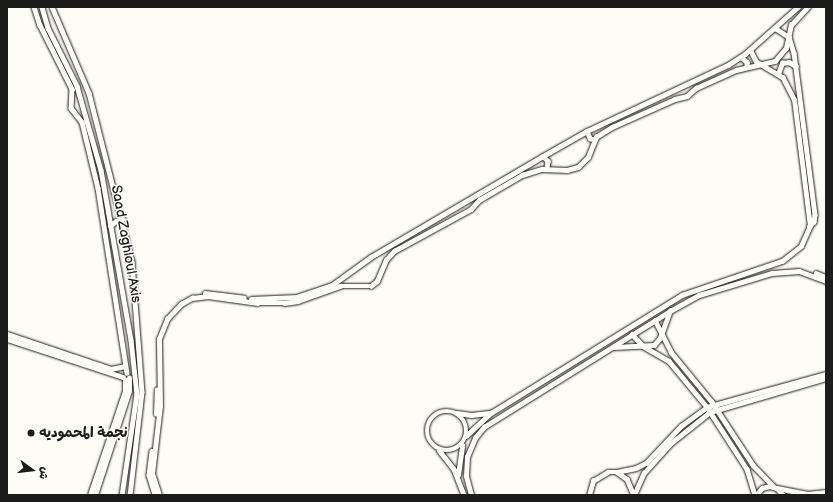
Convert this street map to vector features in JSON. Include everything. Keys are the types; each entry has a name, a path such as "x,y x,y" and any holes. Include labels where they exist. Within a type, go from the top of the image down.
{"street":[{"path":"34,7 36,15 72,89 71,108 82,122 98,188 125,366 126,377 123,401 95,495"},
{"name":"Saad Zaghloul Axis","path":"42,7 43,14 81,97 104,183 110,226 124,294 137,394 122,495"},
{"name":"Saad Zaghloul Axis","path":"52,7 89,93 123,219 133,267 138,313 142,392 130,495"},
{"path":"155,495 149,471 157,406 156,344 160,328 172,308 185,298 201,293 254,300 297,297 325,288 382,251 587,131 701,79 741,57 798,7"},
{"path":"160,495 152,474 160,406 159,345 162,328 174,310 187,301 202,296 258,303 284,303 346,285 362,287 373,284 386,260 397,249 470,209 480,200 530,171 547,168 570,170 580,166 588,157 594,140 612,127 675,99 687,96 696,88 747,67 762,66 775,61 783,54 789,37 790,27 808,7"},
{"path":"36,15 43,14"},
{"path":"784,19 786,26 790,27"},
{"path":"458,476 462,444 466,436 491,412 682,295 787,258 801,246 810,226 814,222 815,215 796,66 789,37 775,28"},
{"path":"750,50 754,59 762,66 778,74 789,87 794,100 810,226"},
{"path":"741,57 747,62 747,67"},
{"path":"778,74 782,63 789,62 796,66"},
{"path":"587,131 590,138 594,140"},
{"path":"543,156 548,161 547,168"},
{"path":"110,226 116,220 123,219"},
{"path":"382,251 381,256 386,260"},
{"path":"472,495 466,476 466,464 469,450 479,432 503,413 655,320 699,295 786,268 804,269 826,277"},
{"path":"746,280 793,271 811,274 826,281"},
{"path":"342,278 346,285"},
{"path":"113,288 121,281"},
{"path":"114,298 124,294"},
{"path":"610,348 654,345 662,332 670,311"},
{"path":"127,315 138,313"},
{"path":"655,320 674,356 715,407 753,465 783,495"},
{"path":"7,334 111,369 125,366"},
{"path":"632,334 643,346 669,361 707,407 747,469 756,495"},
{"path":"7,339 126,377"},
{"path":"633,495 644,473 671,443 715,407 826,374"},
{"path":"589,495 590,486 597,477 608,472 617,472 636,468 646,463 681,426 707,407 715,407 826,378"},
{"path":"90,495 123,401"},
{"path":"464,495 458,476 450,461 428,438 429,423 440,413 471,415 491,412"},
{"path":"456,413 466,424 466,436"},
{"path":"438,449 449,451 462,444"},
{"path":"617,472 627,479 633,495"},
{"path":"756,495 762,488 775,487 807,494 826,492"}],"place":[{"name":"نجمة المحموديه","path":"31,433"}]}
